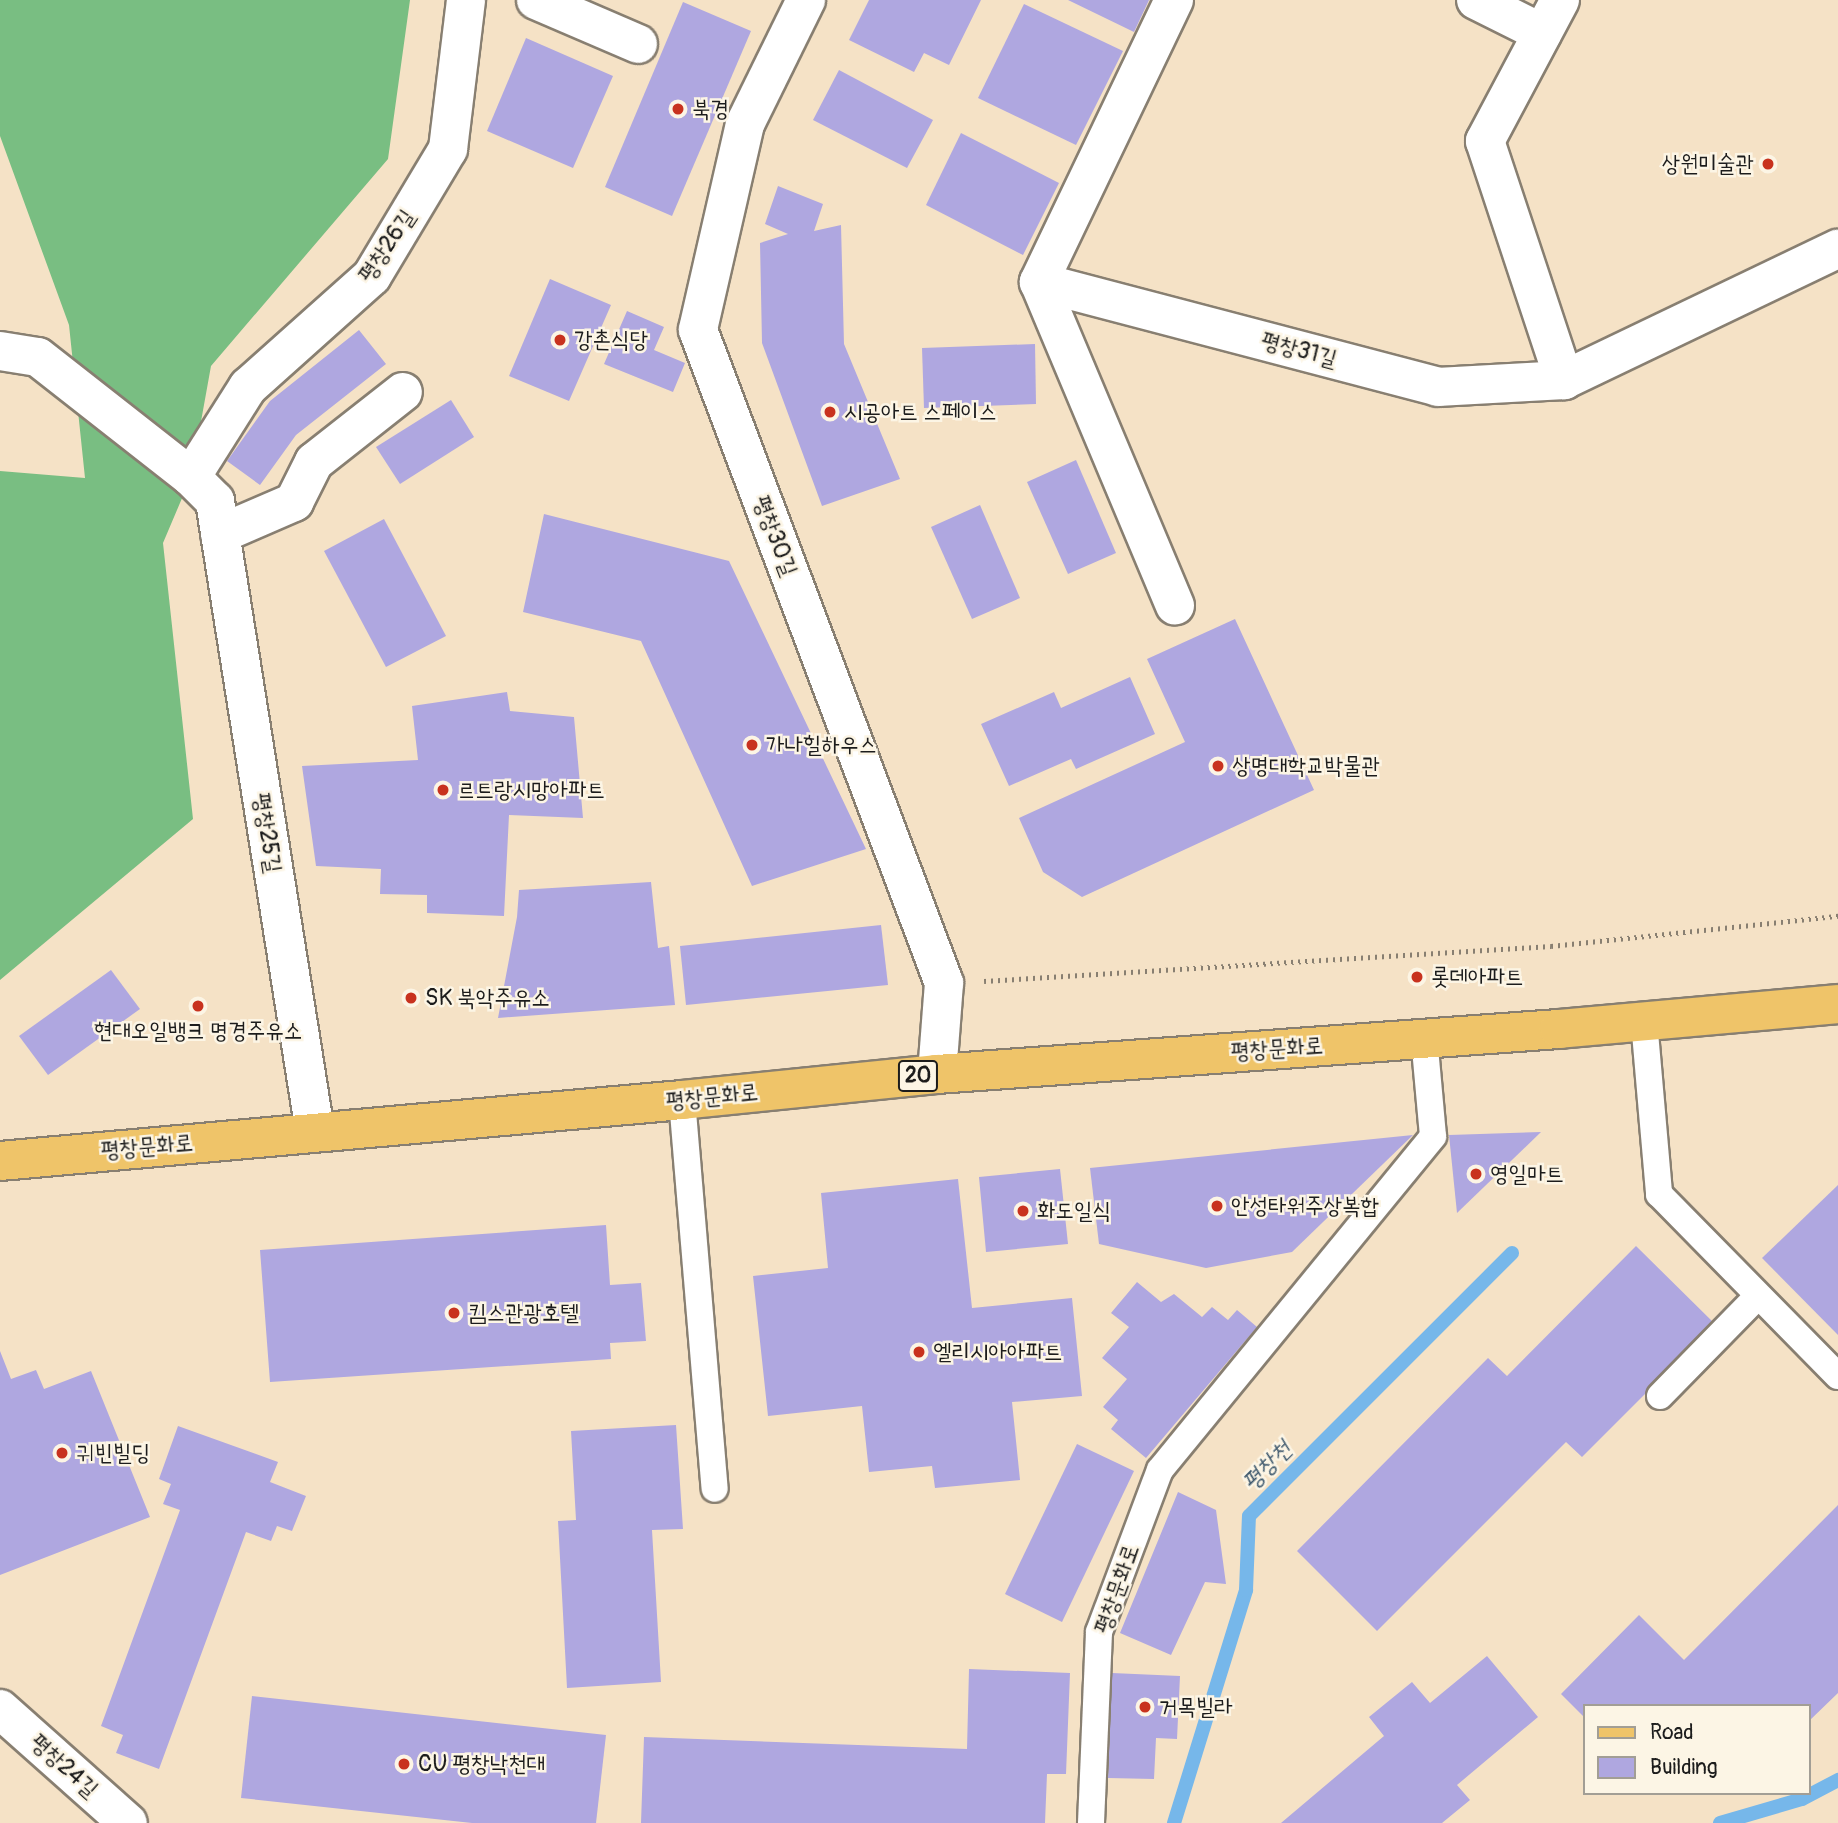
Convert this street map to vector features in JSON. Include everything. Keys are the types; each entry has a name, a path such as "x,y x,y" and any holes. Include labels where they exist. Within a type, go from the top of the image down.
{"main road":[{"name":"평창문화로","path":"0,1161 682,1100 937,1074 1838,1004"}],"street":[{"name":"평창26길","path":"191,477 248,387 372,276 448,149 466,0"},
{"path":"536,0 638,44"},
{"name":"평창30길","path":"806,0 745,124 698,330 944,984 937,1074"},
{"path":"1174,0 1039,282 1175,606"},
{"path":"1476,0 1542,33"},
{"path":"1560,0 1485,141 1563,380"},
{"name":"평창31길","path":"1039,282 1438,387 1563,380 1838,249"},
{"name":"평창25길","path":"0,351 38,357 191,477 215,501 314,1132"},
{"path":"220,534 294,502 314,462 403,392"},
{"name":"평창24길","path":"0,1709 128,1823"}],"lane":[{"path":"1644,1021 1659,1194 1757,1297 1838,1376"},
{"name":"평창문화로","path":"1091,1823 1098,1632 1160,1470 1433,1136 1424,1038"},
{"path":"682,1100 715,1489"},
{"path":"1660,1396 1757,1297"}],"path":[{"path":"944,984 1551,946 1838,916"}],"green space":[{"path":"0,0 410,0 388,159 211,366 191,477 163,543 193,819 0,980 0,471 85,478 69,325 0,136"}],"building":[{"path":"869,0 981,0 949,65 924,53 914,72 849,40"},
{"path":"1068,0 1149,0 1134,32"},
{"name":"북경","path":"683,2 751,31 672,216 605,187"},
{"path":"1024,4 1123,51 1076,145 978,98"},
{"path":"526,38 613,76 573,168 487,131"},
{"path":"839,70 933,120 907,168 813,120"},
{"path":"961,133 1059,183 1023,255 926,205"},
{"name":"시공아트 스페이스","path":"778,186 823,204 814,231 841,225 844,344 900,479 822,506 762,343 760,243 788,234 765,224"},
{"name":"강촌식당","path":"550,279 611,305 569,401 509,376"},
{"path":"627,311 664,327 654,350 685,363 673,392 604,364"},
{"path":"359,330 386,364 296,435 260,485 227,461 270,401"},
{"path":"1035,344 1036,404 924,408 922,348"},
{"path":"451,400 474,437 400,484 376,447"},
{"path":"1076,460 1116,553 1068,574 1027,482"},
{"path":"980,505 1020,598 972,619 931,527"},
{"name":"가나힐하우스","path":"544,514 729,561 866,849 752,886 641,641 523,612"},
{"path":"384,519 446,636 386,667 324,551"},
{"name":"상명대학교박물관","path":"1235,619 1314,790 1082,897 1043,872 1019,818 1185,742 1147,659"},
{"path":"1130,677 1155,734 1076,769 1071,759 1009,786 981,724 1054,692 1061,708"},
{"name":"르트랑시망아파트","path":"507,692 510,711 574,717 583,818 509,815 504,916 427,913 427,895 380,894 381,869 316,866 302,766 418,760 412,706"},
{"path":"651,882 658,948 669,946 675,1005 498,1018 517,917 519,890"},
{"path":"881,925 888,985 686,1005 680,946"},
{"path":"111,970 140,1009 48,1075 19,1036"},
{"name":"영일마트","path":"1541,1132 1457,1213 1449,1135"},
{"name":"안성타워주상복합","path":"1413,1135 1292,1252 1206,1268 1099,1244 1090,1168"},
{"name":"화도일식","path":"1060,1169 1068,1244 986,1252 979,1177"},
{"name":"엘리시아아파트","path":"958,1179 972,1308 1072,1298 1082,1396 1012,1402 1020,1480 935,1488 932,1466 869,1472 862,1406 768,1416 753,1276 828,1268 821,1193"},
{"path":"1838,1185 1838,1335 1762,1258"},
{"name":"킴스관광호텔","path":"606,1225 610,1285 641,1283 646,1341 610,1343 611,1359 270,1382 260,1250"},
{"path":"1636,1246 1715,1324 1582,1457 1566,1442 1377,1631 1297,1551 1488,1358 1507,1376"},
{"path":"1137,1282 1161,1302 1174,1294 1202,1317 1212,1307 1228,1320 1237,1310 1257,1327 1146,1458 1111,1429 1118,1420 1103,1407 1127,1379 1102,1358 1129,1327 1111,1313"},
{"name":"귀빈빌딩","path":"0,1351 11,1379 36,1370 44,1389 91,1371 150,1517 0,1575"},
{"path":"676,1425 683,1529 652,1530 661,1682 567,1688 558,1521 576,1520 571,1431"},
{"path":"178,1426 278,1462 270,1482 306,1496 292,1531 277,1526 271,1541 246,1532 159,1769 116,1753 123,1735 101,1726 180,1510 163,1504 171,1484 159,1479"},
{"path":"1077,1444 1134,1471 1062,1622 1005,1594"},
{"path":"1178,1492 1216,1510 1226,1584 1205,1582 1171,1655 1120,1633"},
{"path":"1838,1505 1838,1693 1810,1720 1810,1704 1582,1704 1582,1715 1561,1694 1639,1615 1684,1660"},
{"path":"1487,1656 1538,1717 1457,1785 1470,1800 1442,1823 1281,1823 1384,1736 1369,1717 1412,1682 1430,1703"},
{"path":"969,1669 1070,1673 1066,1774 1047,1774 1045,1823 641,1823 644,1737 967,1749"},
{"name":"거목빌라","path":"1112,1673 1180,1676 1177,1739 1156,1738 1154,1779 1108,1778"},
{"path":"252,1696 606,1735 596,1823 472,1823 241,1798"}],"waterway":[{"name":"평창천","path":"1174,1823 1246,1590 1249,1516 1512,1253"},
{"path":"1810,1795 1838,1780"},
{"path":"1720,1823 1810,1795"}],"place":[{"name":"북경","path":"678,109"},
{"name":"상원미술관","path":"1768,164"},
{"name":"강촌식당","path":"560,340"},
{"name":"시공아트 스페이스","path":"830,412"},
{"name":"가나힐하우스","path":"752,745"},
{"name":"상명대학교박물관","path":"1218,766"},
{"name":"르트랑시망아파트","path":"443,790"},
{"name":"롯데아파트","path":"1417,977"},
{"name":"SK 북악주유소","path":"411,998"},
{"name":"현대오일뱅크 명경주유소","path":"198,1006"},
{"name":"영일마트","path":"1476,1174"},
{"name":"안성타워주상복합","path":"1217,1206"},
{"name":"화도일식","path":"1023,1211"},
{"name":"킴스관광호텔","path":"454,1313"},
{"name":"엘리시아아파트","path":"919,1352"},
{"name":"귀빈빌딩","path":"62,1453"},
{"name":"거목빌라","path":"1145,1707"},
{"name":"CU 평창낙천대","path":"404,1764"}]}
